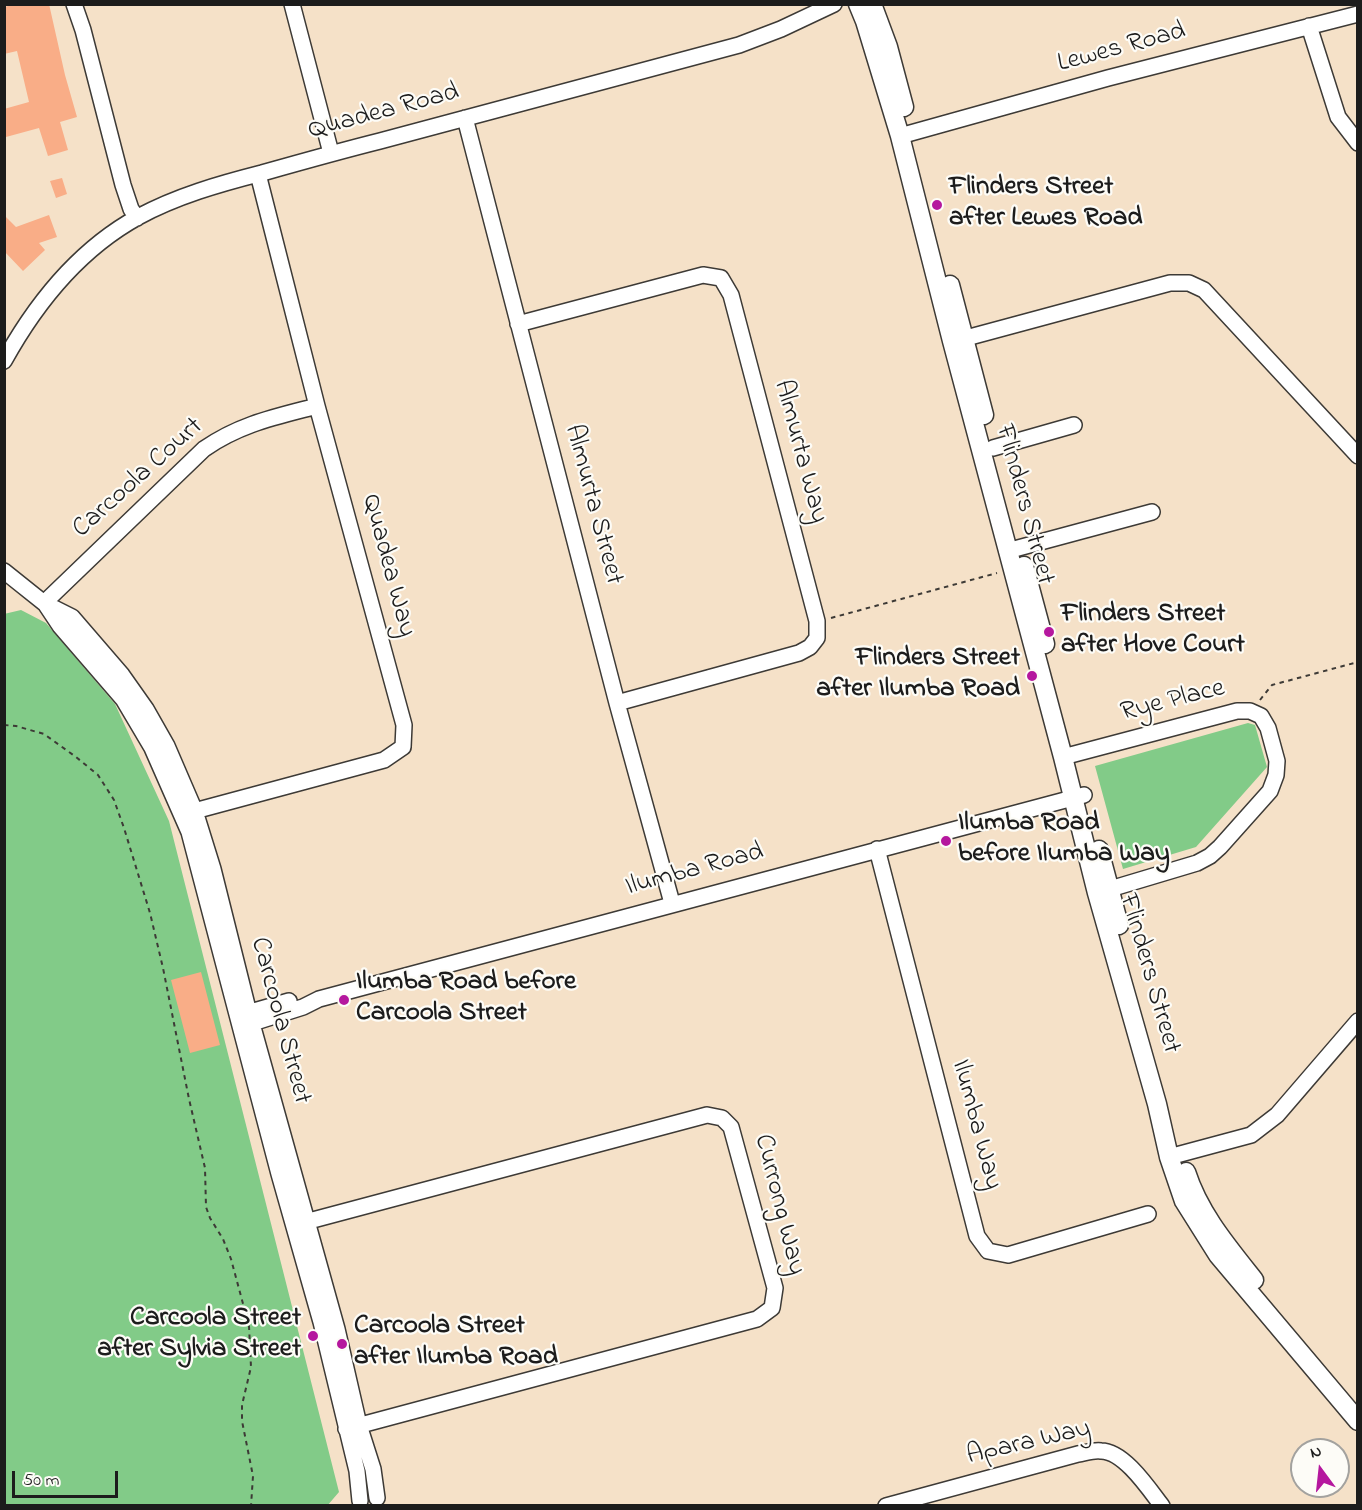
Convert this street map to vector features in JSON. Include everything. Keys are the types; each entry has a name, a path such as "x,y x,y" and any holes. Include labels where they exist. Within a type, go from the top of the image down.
{"main road":[{"name":"Flinders Street","path":"858,4 905,135"},
{"name":"Flinders Street","path":"872,4 888,47 905,135 1103,891 1162,1081 1184,1201 1218,1255 1358,1421"},
{"name":"Flinders Street","path":"958,340 993,448 1013,549"},
{"name":"Flinders Street","path":"1175,1156 1201,1207 1221,1237 1358,1403"}],"street":[{"path":"74,4 83,30 123,185 131,209 137,218"},
{"path":"292,4 331,153"},
{"name":"Quadea Road","path":"4,361 49,293 82,258 112,234 171,201 205,188 331,153 739,45 781,30 834,4"},
{"name":"Lewes Road","path":"905,135 1108,78 1358,14"},
{"path":"1309,26 1338,117 1358,143"},
{"name":"Almurta Street","path":"465,118 617,703 672,903"},
{"name":"Quadea Way","path":"188,812 384,760 403,747 404,725 317,406 258,174"},
{"name":"Almurta Way","path":"518,324 703,275 721,278 731,295 817,621"},
{"path":"958,340 1170,283 1189,283 1204,290 1358,456"},
{"name":"Carcoola Court","path":"44,603 204,449 224,435 244,426 317,406"},
{"path":"993,448 1037,440 1068,430"},
{"path":"1013,549 1152,512"},
{"name":"Carcoola Street","path":"7,578 44,603 72,617 122,675 146,709 167,746 188,812 213,869 245,1019 327,1320 352,1427 359,1504"},
{"path":"617,703 799,653 810,647 817,638 817,621"},
{"name":"Rye Place","path":"1069,756 1238,711 1250,711 1261,716 1268,728 1277,761 1276,775 1270,791 1220,848 1210,856 1197,863 1103,891"},
{"name":"Ilumba Road","path":"245,1019 303,1007 319,999 672,903 1079,796"},
{"name":"Ilumba Way","path":"877,849 977,1236 988,1251 1008,1255 1148,1214"},
{"path":"1175,1156 1251,1135 1277,1115 1358,1021"},
{"name":"Currong Way","path":"300,1223 707,1115 722,1118 731,1127 775,1288 772,1308 757,1319 352,1427"},
{"name":"Carcoola Street","path":"352,1427 373,1469 379,1502"},
{"name":"Apara Way","path":"886,1506 1078,1454 1103,1450 1117,1455 1162,1506"},
{"path":"359,1504 368,1495 379,1502"}],"path":[{"path":"817,621 1002,572"},
{"path":"1250,711 1272,685 1358,662"},
{"path":"4,725 45,734 98,775 114,800 124,828 150,913 163,968 205,1168 206,1207 231,1259 249,1326 251,1367 242,1405 242,1421 253,1476 251,1506"}],"green space":[{"path":"21,610 46,623 115,704 169,821 339,1492 327,1506 5,1505 4,614"},
{"path":"1248,723 1255,725 1267,767 1196,847 1123,869 1095,766"}],"building":[{"path":"17,4 49,4 77,117 60,122 68,150 48,156 39,128 6,137 4,131 4,109 29,102 17,51 4,54 4,7"},
{"path":"62,178 67,194 56,198 50,181"},
{"path":"4,215 16,227 49,215 57,237 39,243 45,250 23,271 4,251"},
{"path":"201,972 220,1045 190,1053 171,980"}],"place":[{"name":"Flinders Street after Lewes Road","path":"937,205"},
{"name":"Flinders Street after Hove Court","path":"1049,632"},
{"name":"Flinders Street after Ilumba Road","path":"1032,676"},
{"name":"Ilumba Road before Ilumba Way","path":"946,841"},
{"name":"Ilumba Road before Carcoola Street","path":"344,1000"},
{"name":"Carcoola Street after Sylvia Street","path":"313,1336"},
{"name":"Carcoola Street after Ilumba Road","path":"342,1344"}]}
